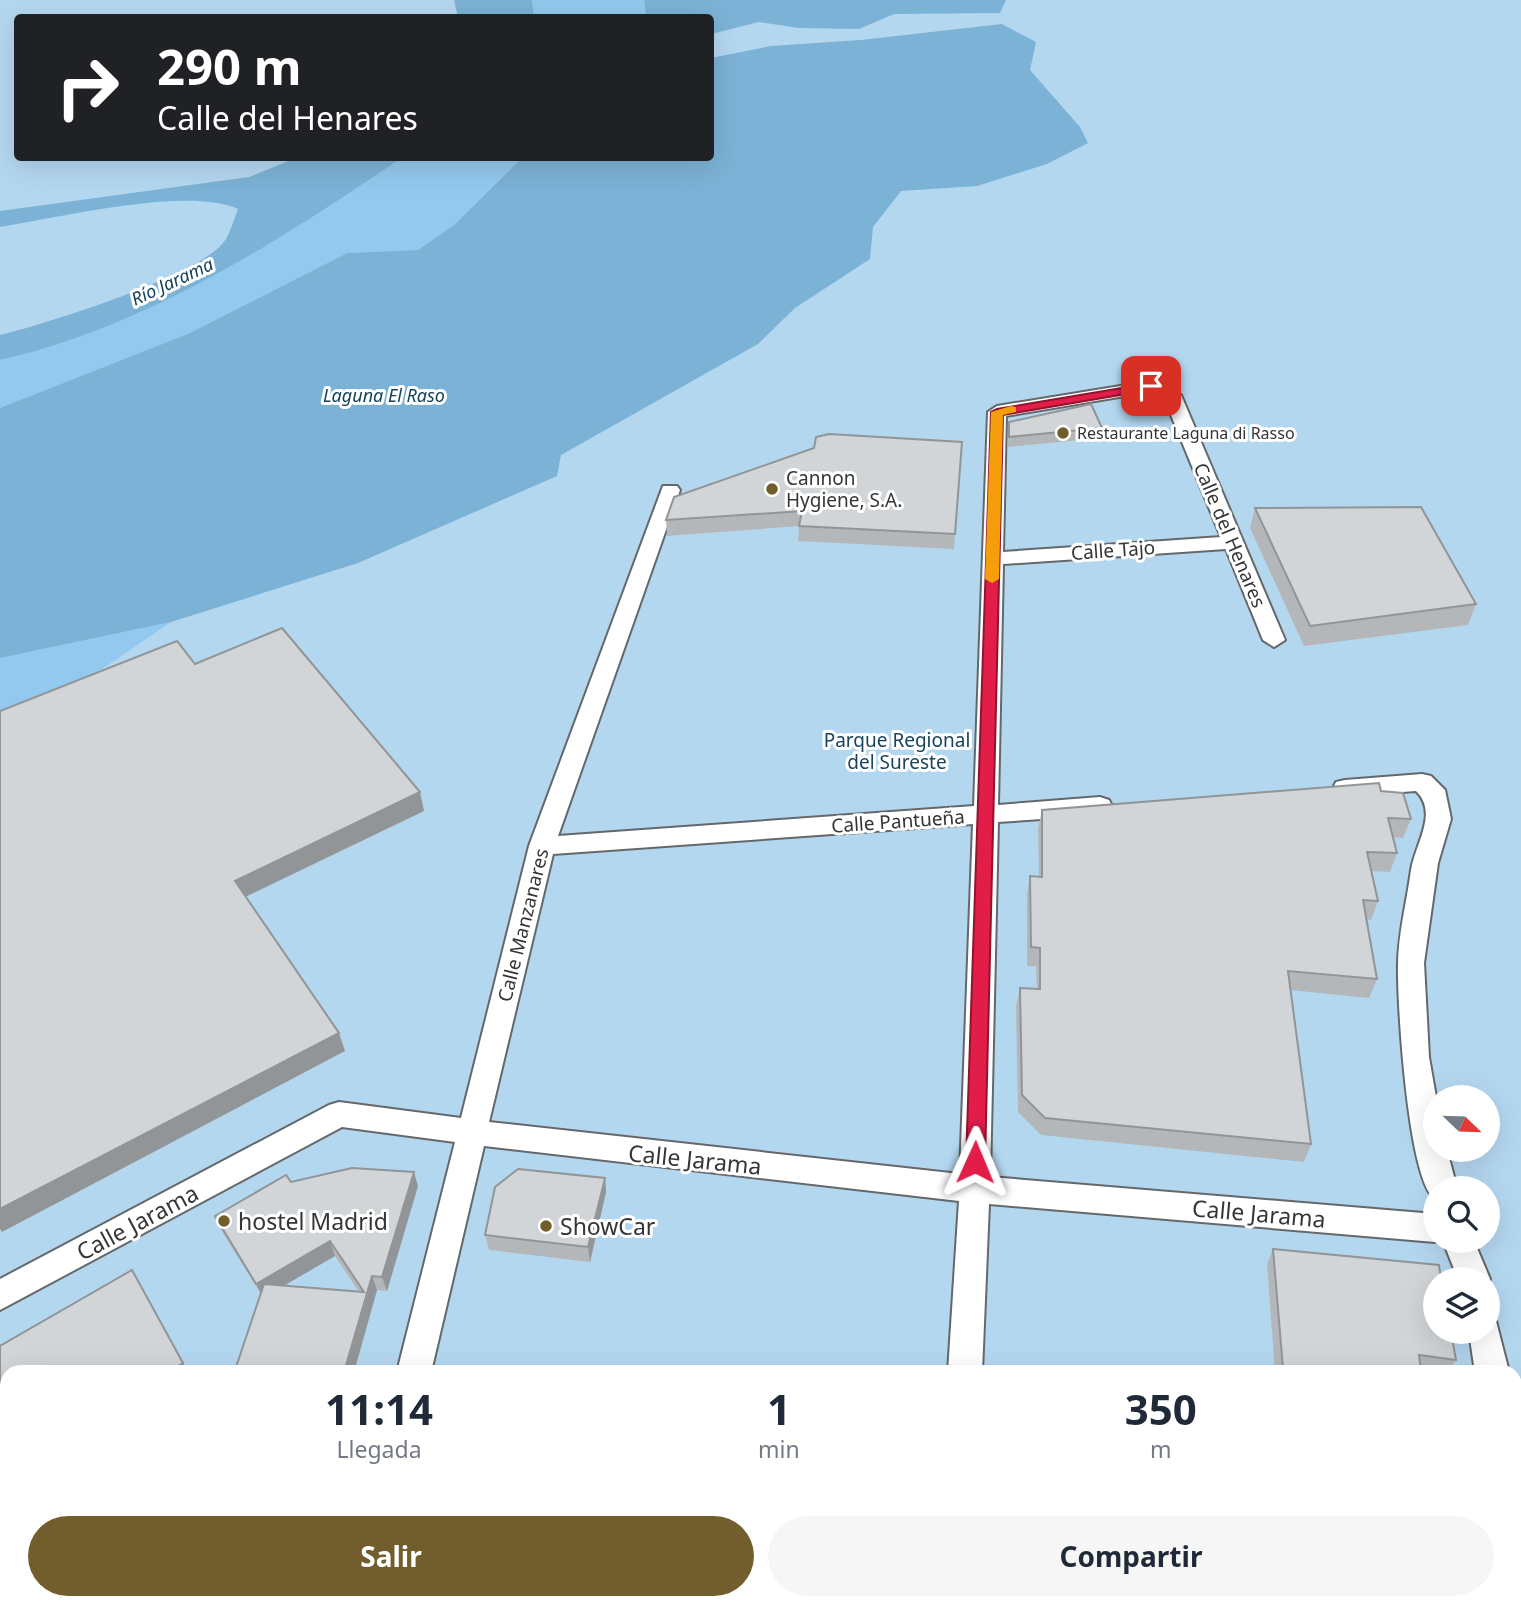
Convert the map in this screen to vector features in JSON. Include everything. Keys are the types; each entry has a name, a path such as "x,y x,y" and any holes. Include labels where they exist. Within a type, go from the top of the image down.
{"street":[{"name":"Calle del Henares","path":"965,1365 975,1189 997,412 1151,386 1172,395 1274,640"},
{"name":"Calle Manzanares","path":"416,1365 542,846 670,490"},
{"name":"Calle Tajo","path":"992,559 1233,542"},
{"path":"1326,789 1422,782 1436,796 1438,819 1424,863 1410,963 1414,1043 1426,1126 1439,1176"},
{"name":"Calle Pantueña","path":"542,846 1121,804"},
{"name":"Calle Jarama","path":"0,1295 339,1114 550,1143 975,1189 1423,1227"},
{"path":"1487,1344 1491,1365"}],"green space":[{"name":"Parque Regional del Sureste","path":"0,0 1521,0 1521,1365 0,1365"}],"shaded area":[{"path":"532,0 644,0 646,14 534,14"},
{"path":"396,161 519,161 454,225 418,250 347,253 190,333 0,408 0,360 55,345 108,326 159,303 209,277"},
{"path":"171,622 86,680 0,713 0,658"}],"water":[{"path":"454,0 532,0 534,14 457,14"},
{"path":"644,0 1006,0 1000,13 894,14 859,29 799,28 759,22 714,33 714,14 646,14"},
{"name":"Laguna El Raso","path":"1002,24 1036,42 1030,70 1080,127 1088,143 1047,164 977,186 901,191 873,227 870,259 795,308 758,344 561,455 557,476 358,563 171,622 0,658 0,408 190,333 347,253 418,250 454,225 519,161 714,161 714,57 771,46 861,40"},
{"name":"Río Jarama","path":"289,161 396,161 309,219 210,278 106,327 53,346 0,360 0,335 118,298 183,270 207,256 225,240 238,209 216,203 156,202 0,227 0,211 249,177"}],"building":[{"path":"1091,404 1102,428 1009,437 1009,422"},
{"path":"829,434 962,442 955,534 799,526 802,511 666,520 674,497 814,448 816,437"},
{"path":"1421,507 1476,604 1310,626 1255,508"},
{"path":"282,628 420,792 235,881 339,1033 0,1209 0,711 177,641 195,664"},
{"path":"1379,783 1381,791 1403,793 1411,819 1388,818 1397,853 1367,852 1378,901 1363,900 1377,979 1288,971 1311,1144 1045,1118 1022,1095 1020,988 1040,989 1040,948 1031,947 1030,876 1042,877 1042,810"},
{"path":"352,1168 414,1172 382,1277 372,1276 346,1365 237,1365 264,1284 364,1292 330,1241 256,1284 215,1216 286,1175 291,1182"},
{"name":"ShowCar","path":"518,1169 605,1178 588,1247 485,1235 495,1187"},
{"path":"1273,1249 1439,1265 1423,1267 1423,1344 1453,1344 1456,1360 1419,1355 1420,1365 1283,1365"},
{"path":"132,1270 183,1363 0,1365 0,1346"}],"slow traffic":[{"path":"992,579 997,412 1011,410"}],"place":[{"name":"Restaurante Laguna di Rasso","path":"1063,433"},
{"name":"Cannon Hygiene, S.A.","path":"772,489"},
{"name":"hostel Madrid","path":"224,1221"},
{"name":"ShowCar","path":"546,1226"}],"route":[{"path":"975,1162 997,412 1151,386"}]}
